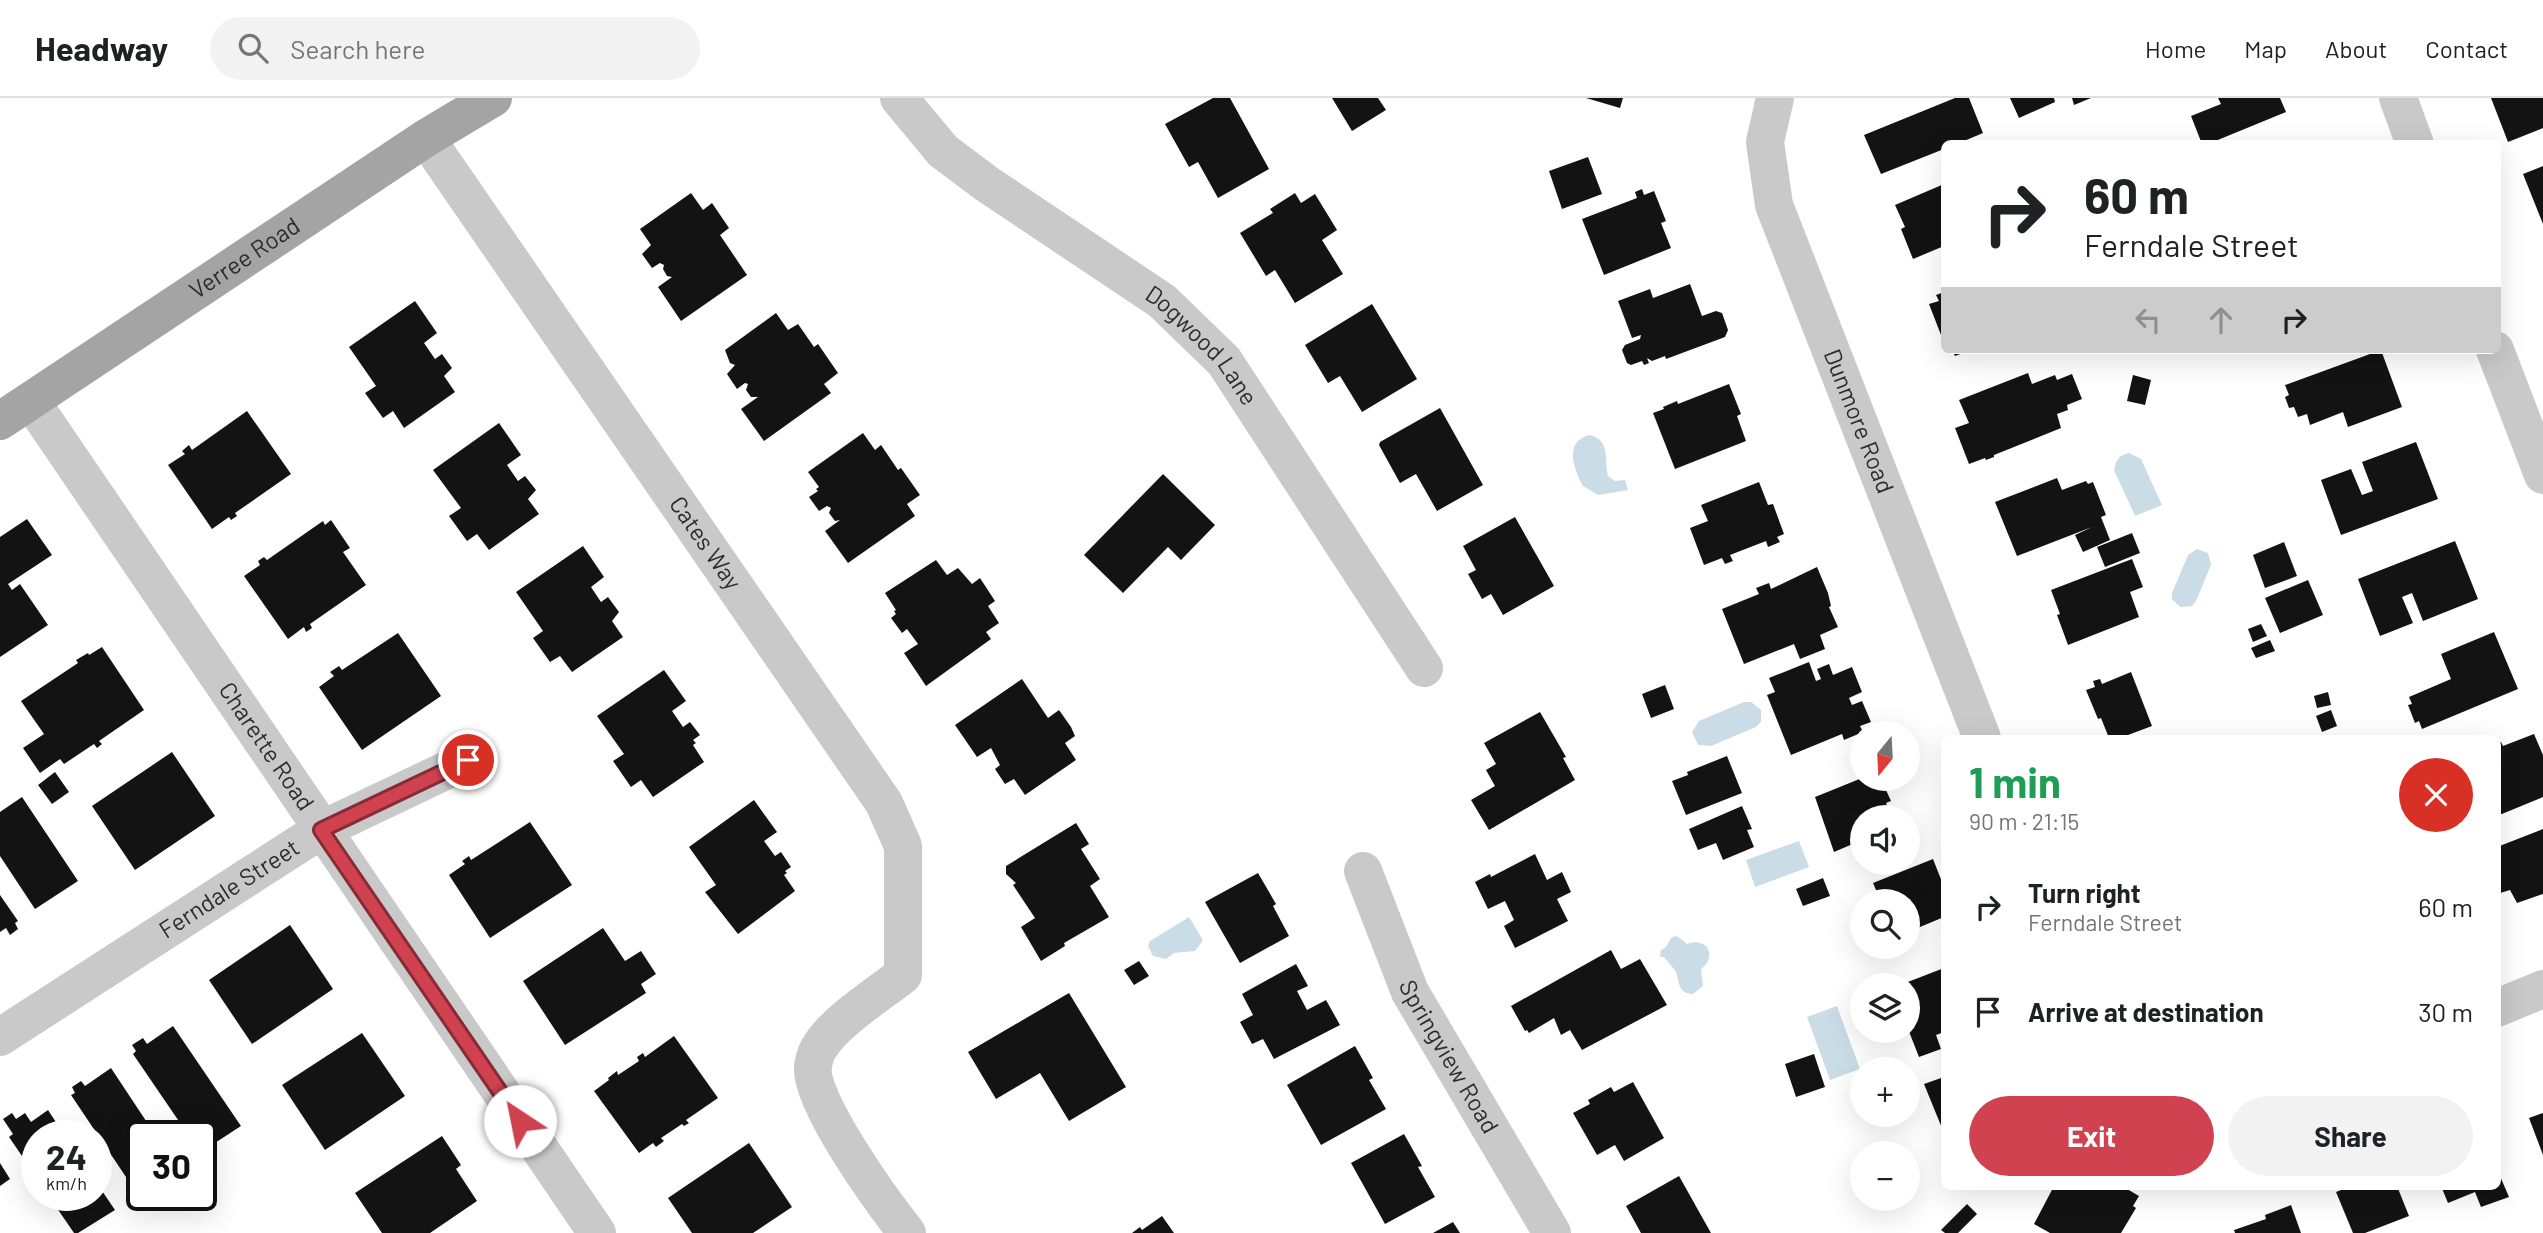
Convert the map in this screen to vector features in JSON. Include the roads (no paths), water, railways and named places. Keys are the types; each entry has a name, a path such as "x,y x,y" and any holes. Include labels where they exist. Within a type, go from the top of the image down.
{"main road":[{"name":"Verree Road","path":"15,411 426,138 493,98"}],"street":[{"name":"Dogwood Lane","path":"899,98 943,151 987,184 1162,301 1224,361 1424,668"},
{"name":"Dunmore Road","path":"1775,98 1765,142 1774,205 1981,735"},
{"path":"2398,98 2414,140"},
{"name":"Cates Way","path":"426,138 884,803 903,846 902,975 837,1027 820,1046 813,1067 824,1107 876,1193 907,1233"},
{"path":"2497,354 2543,475"},
{"name":"Charette Road","path":"15,411 321,830 597,1233"},
{"name":"Ferndale Street","path":"0,1037 321,830 468,760"},
{"name":"Springview Road","path":"1363,871 1410,992 1552,1233"},
{"path":"2501,1006 2543,989"}],"water":[{"path":"1590,435 1604,446 1608,476 1615,481 1625,480 1628,490 1598,495 1583,486 1576,472 1573,456 1576,443"},
{"path":"2129,453 2141,459 2162,505 2135,516 2114,470 2118,458"},
{"path":"2197,549 2208,553 2211,565 2196,601 2192,606 2180,607 2172,599 2172,593 2188,555"},
{"path":"1744,702 1751,702 1761,710 1761,722 1756,727 1711,746 1698,745 1692,732 1699,721"},
{"path":"1799,841 1809,867 1755,887 1746,860"},
{"path":"1189,917 1203,940 1195,951 1174,953 1166,959 1153,956 1148,946 1150,941"},
{"path":"1677,936 1687,944 1700,943 1708,949 1709,958 1701,969 1703,986 1693,994 1682,990 1675,970 1664,957 1660,957 1661,950 1672,937"},
{"path":"1837,1006 1856,1057 1850,1057 1850,1073 1830,1080 1807,1017"}]}
